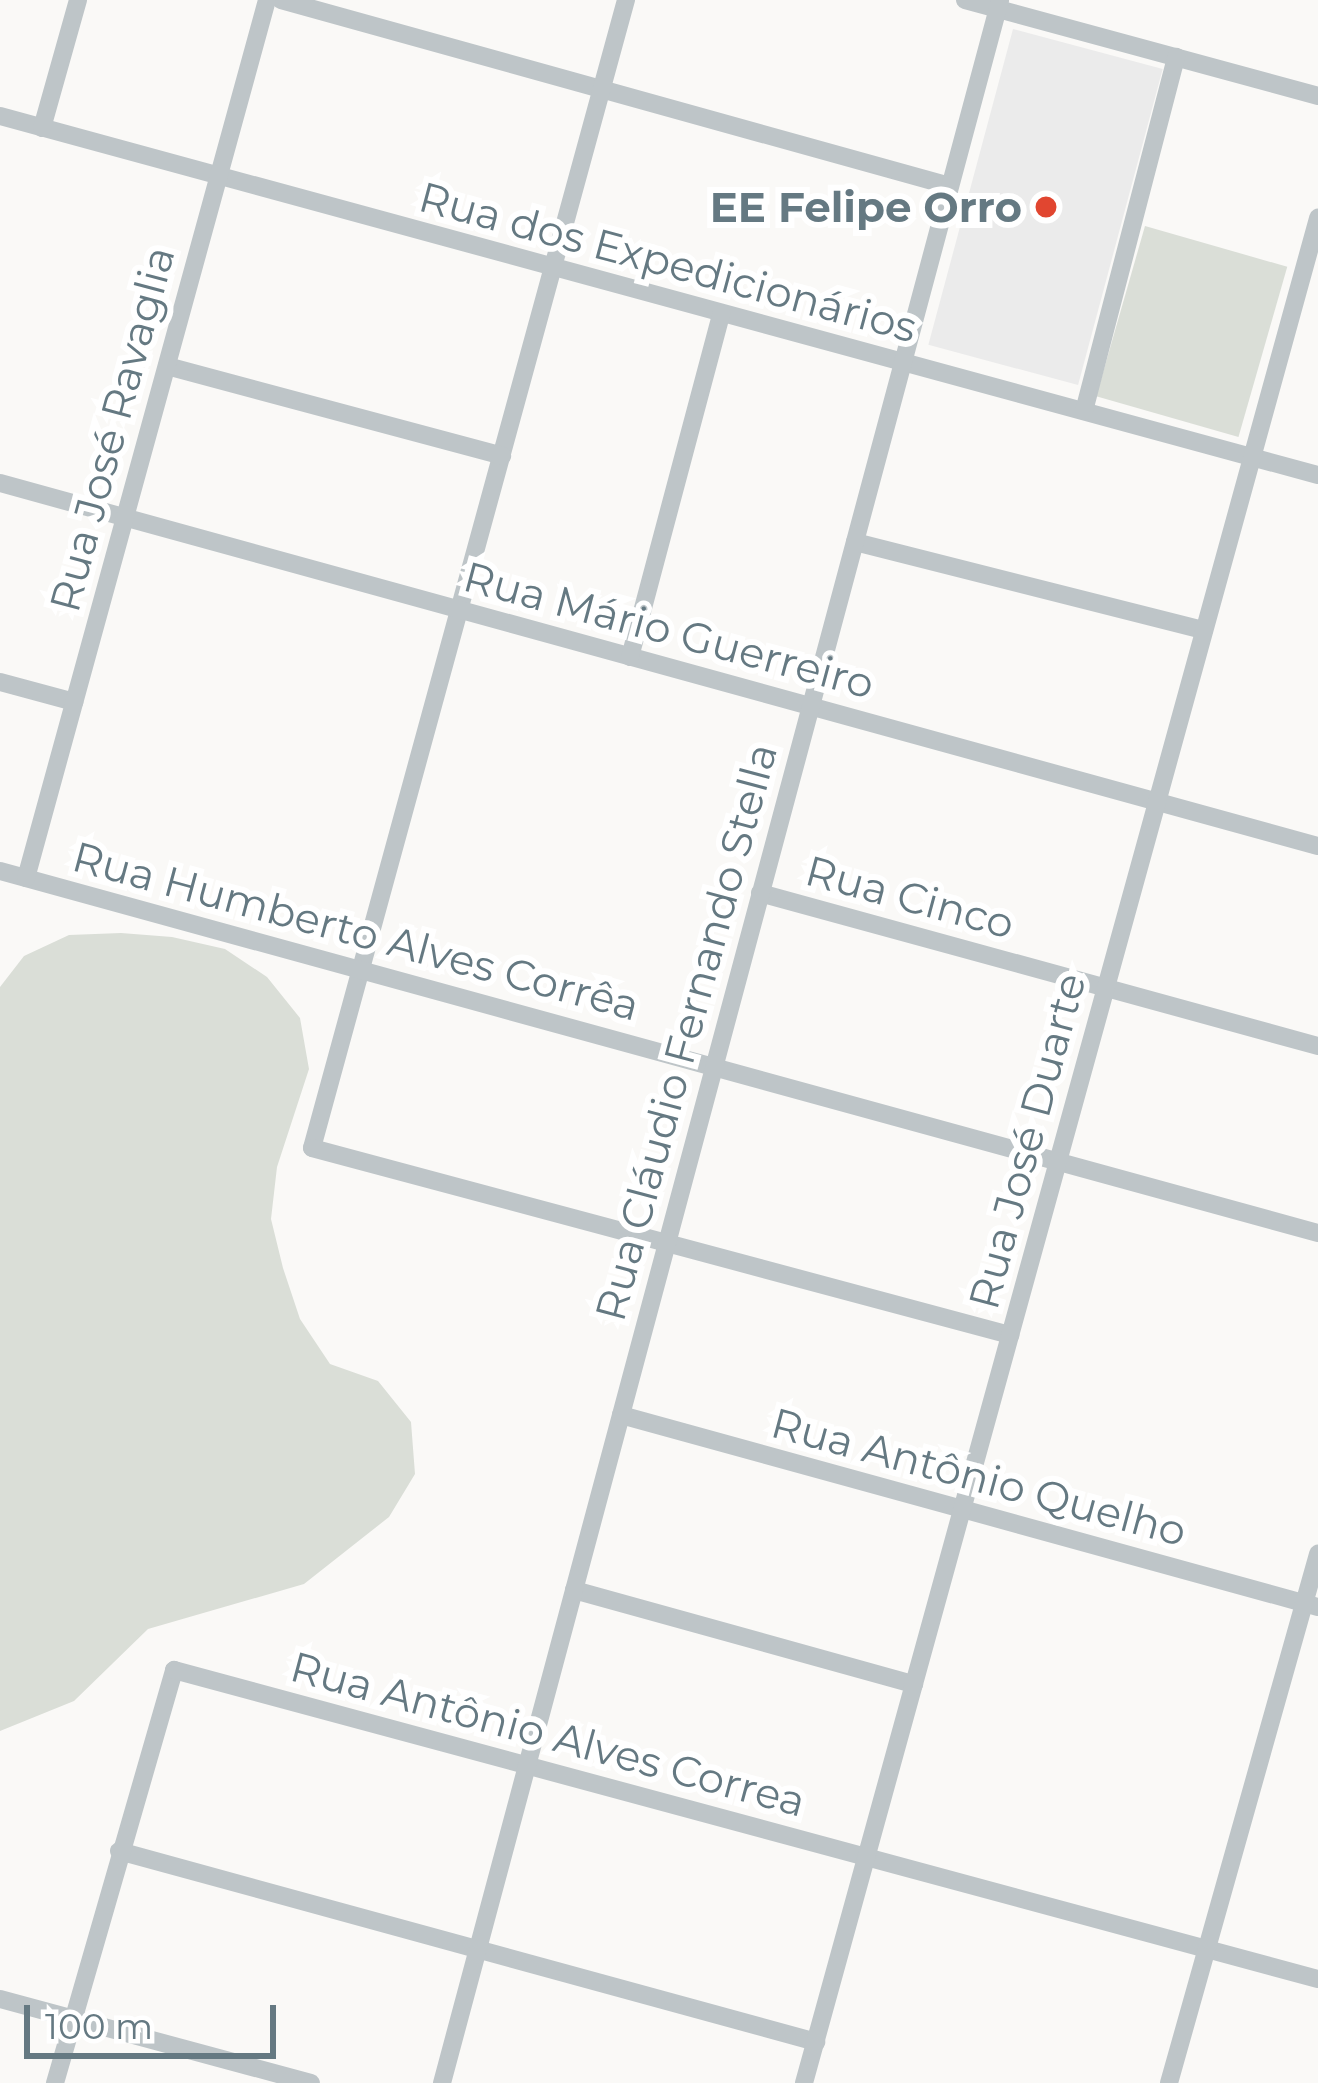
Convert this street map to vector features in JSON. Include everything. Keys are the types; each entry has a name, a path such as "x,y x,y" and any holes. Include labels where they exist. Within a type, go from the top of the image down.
{"street":[{"path":"42,128 78,0"},
{"name":"Rua José Ravaglia","path":"26,878 267,0"},
{"path":"281,0 950,186"},
{"path":"626,0 312,1148 1010,1335"},
{"path":"965,0 998,4 1318,96"},
{"name":"Rua Cláudio Fernando Stella","path":"442,2083 998,4"},
{"path":"1084,411 1176,57"},
{"name":"Rua dos Expedicionários","path":"0,116 1318,475"},
{"name":"Rua José Duarte","path":"804,2083 1252,457 1309,283 1318,218"},
{"path":"630,657 721,314"},
{"path":"166,366 502,456"},
{"name":"Rua Mário Guerreiro","path":"0,483 1318,846"},
{"path":"855,542 1204,630"},
{"path":"0,682 74,702"},
{"name":"Rua Humberto Alves Corrêa","path":"0,871 1318,1233"},
{"name":"Rua Cinco","path":"760,893 1318,1046"},
{"name":"Rua Antônio Quelho","path":"621,1415 1311,1605"},
{"path":"1169,2083 1311,1605 1318,1554"},
{"path":"574,1590 914,1684"},
{"name":"Rua Antônio Alves Correa","path":"55,2083 174,1670 1318,1979"},
{"path":"119,1851 816,2042"},
{"path":"0,1999 311,2083"}],"shaded area":[{"name":"EE Felipe Orro","path":"1013,29 1163,69 1078,385 928,345"},
{"path":"1145,226 1287,267 1238,437 1096,396"},
{"path":"69,935 172,937 225,949 267,977 300,1018 309,1069 277,1167 271,1219 283,1268 300,1319 330,1364 378,1381 411,1422 415,1474 389,1517 304,1584 148,1629 74,1701 0,1731 0,987 24,956"}],"place":[{"name":"EE Felipe Orro","path":"1046,207"}]}
